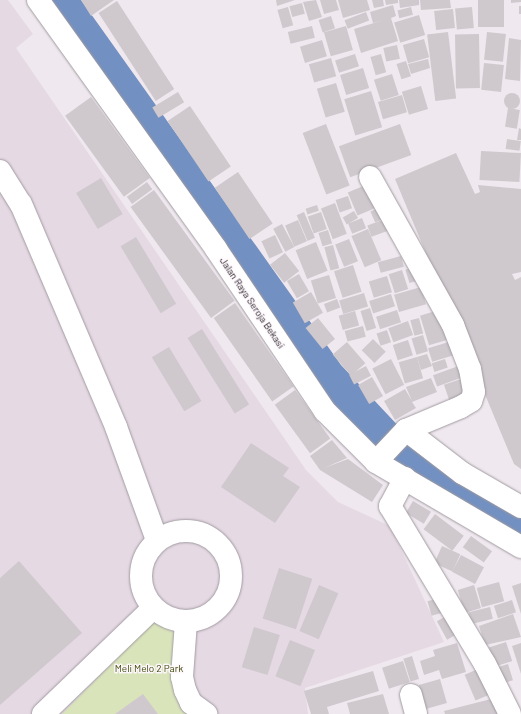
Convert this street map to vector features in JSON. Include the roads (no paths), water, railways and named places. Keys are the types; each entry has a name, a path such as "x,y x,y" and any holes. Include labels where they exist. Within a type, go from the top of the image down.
{"street":[{"name":"Jalan Raya Seroja Bekasi","path":"38,0 216,249 325,411 405,478 521,547"},
{"path":"0,171 21,204 116,427 157,540"},
{"path":"370,177 453,324 473,383 471,401 405,431 380,457"},
{"path":"405,431 462,473 521,507"},
{"path":"405,478 390,506 485,664 510,714"},
{"path":"189,530 205,534 219,544 228,558 232,575 228,593 218,608 203,618 186,622 168,618 153,608 143,592 140,573 145,555 157,540 172,532 189,530"},
{"path":"43,714 153,608"},
{"path":"186,622 182,677 185,690 191,703 206,714"}],"water":[{"path":"39,0 81,0 341,365 404,432 521,507 521,548 376,462 325,411"}],"park label":[{"name":"Meli Melo 2 Park","path":"149,669"}]}
